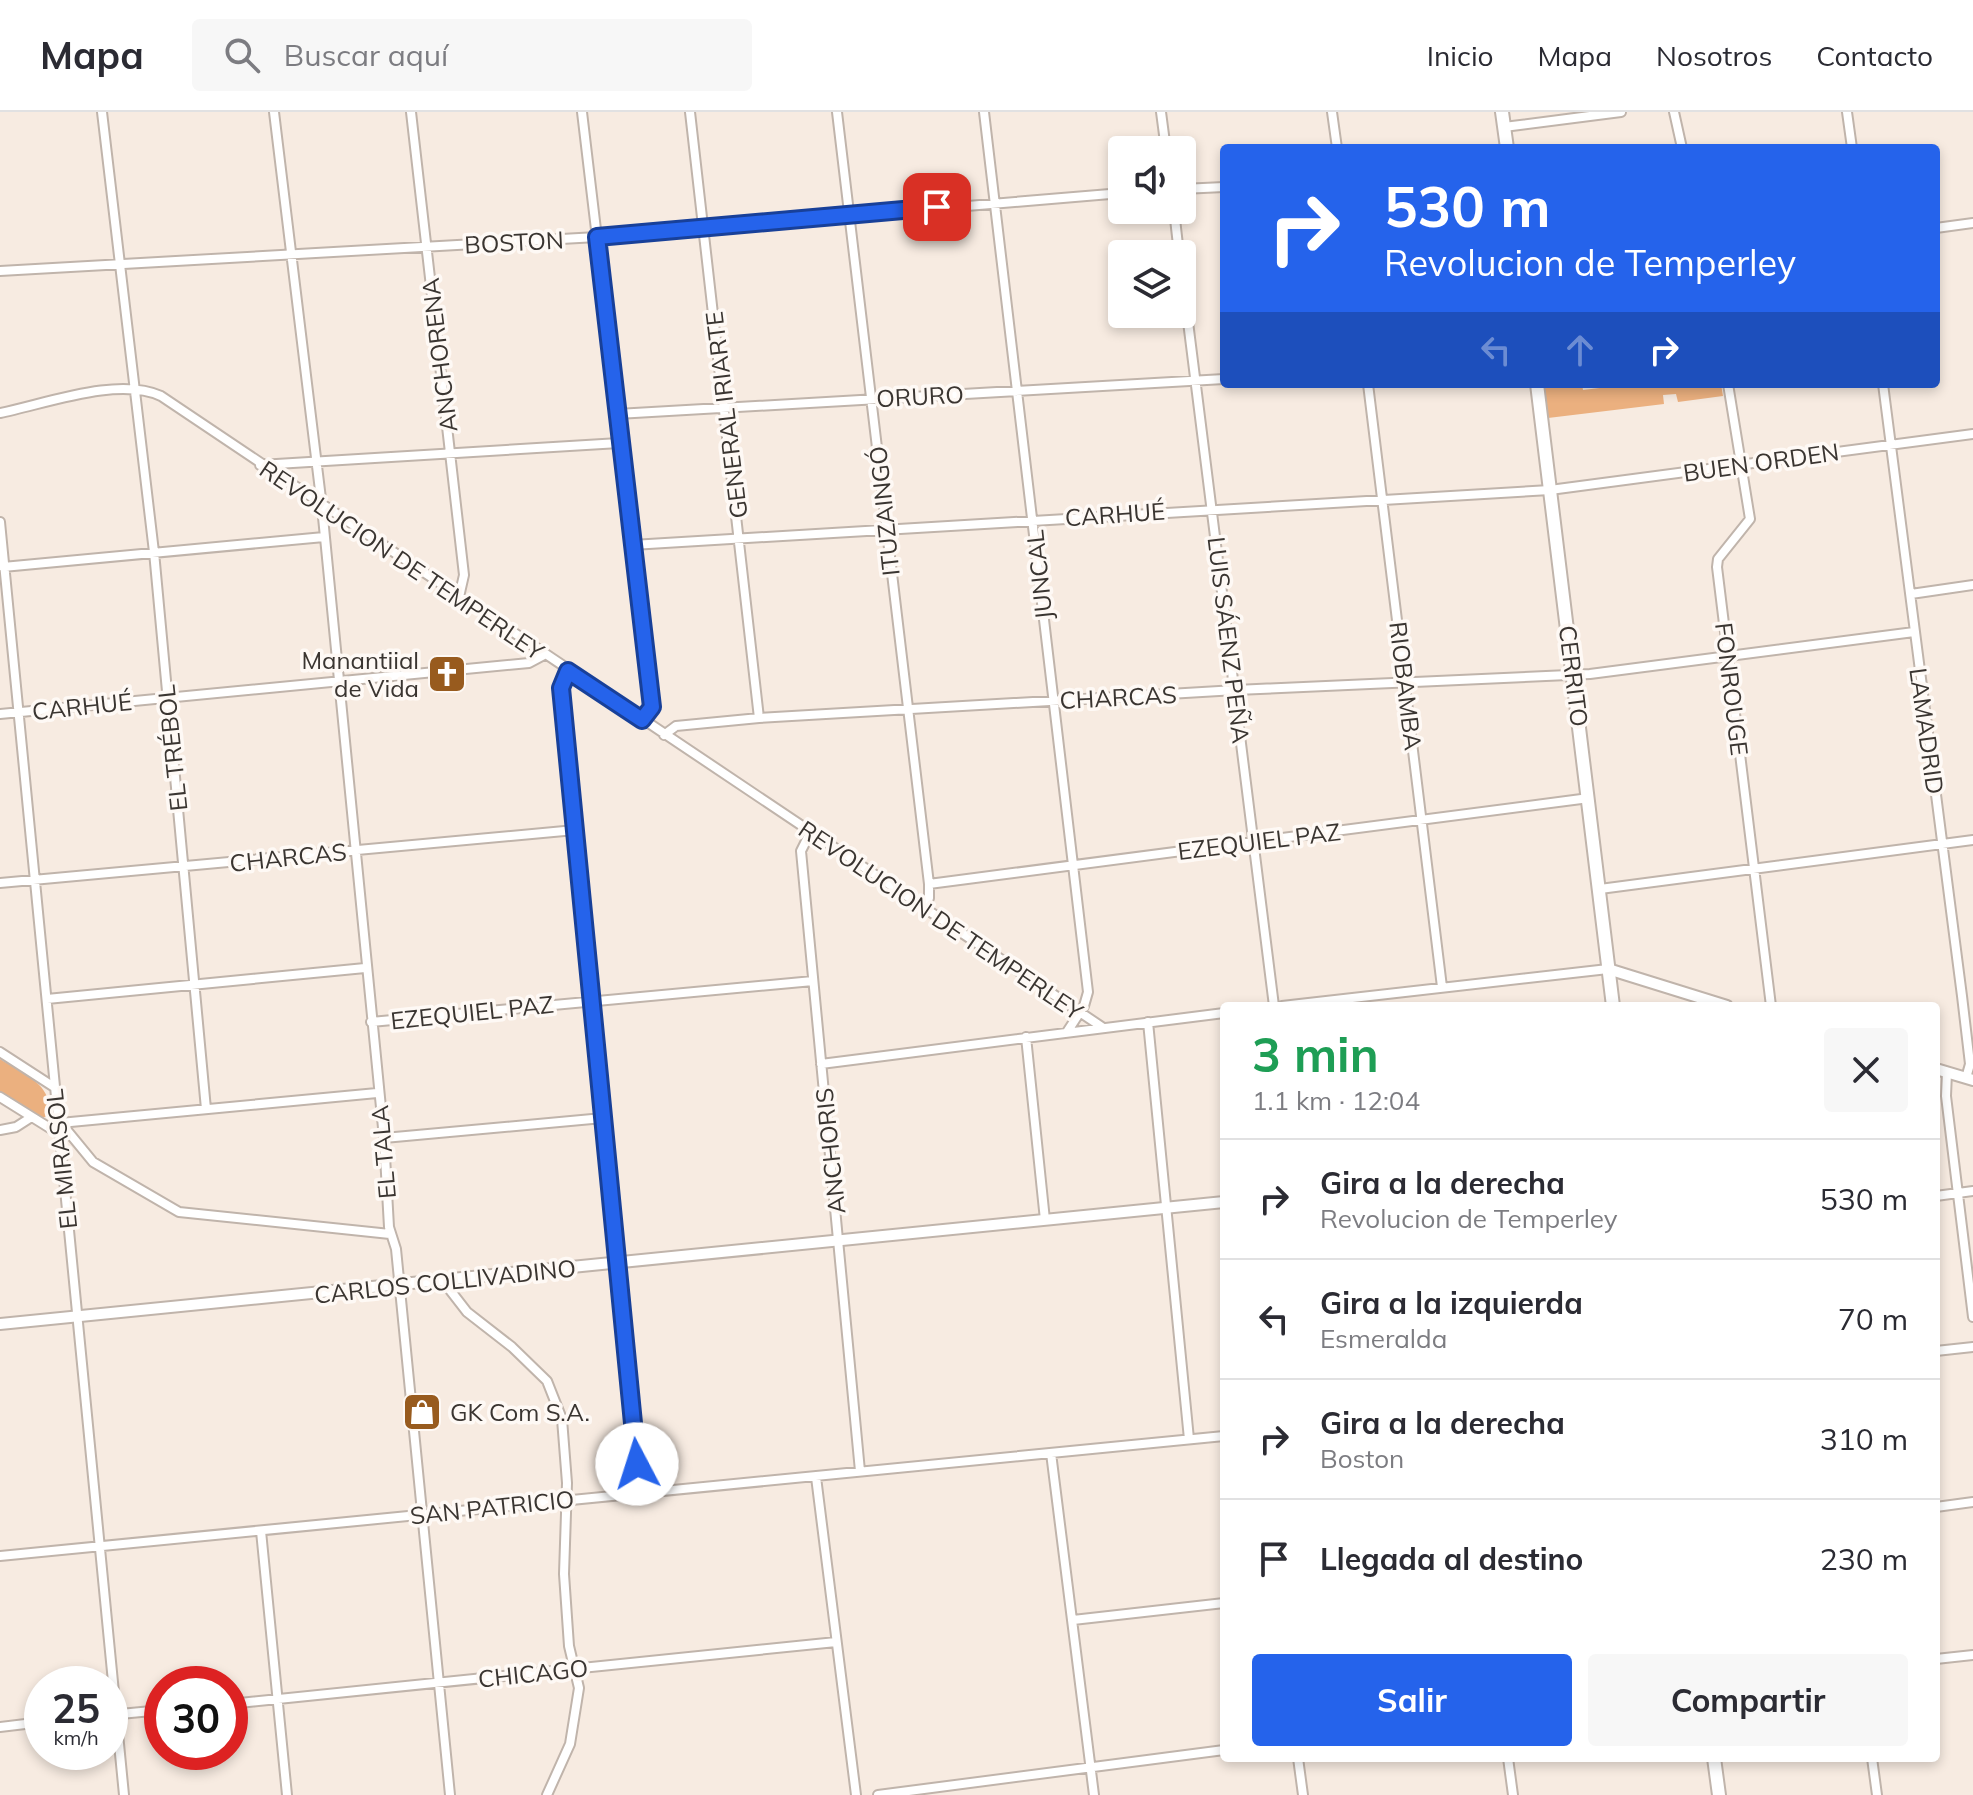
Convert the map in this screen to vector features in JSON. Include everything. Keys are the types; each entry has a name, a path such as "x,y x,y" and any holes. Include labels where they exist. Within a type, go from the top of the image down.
{"main road":[{"path":"1502,112 1506,144"},
{"name":"CERRITO","path":"1537,388 1575,674 1612,1002"},
{"path":"1715,1762 1719,1795"}],"street":[{"name":"EL TRÉBOL","path":"102,112 132,387 154,552 206,1109"},
{"name":"EL TALA","path":"274,112 322,507 377,1093 384,1138 390,1234 396,1249 450,1795"},
{"name":"ANCHORENA","path":"411,112 464,575 459,597"},
{"path":"582,112 652,700 650,712 642,720"},
{"name":"GENERAL IRIARTE","path":"690,112 759,718"},
{"name":"ITUZAINGÓ","path":"837,112 929,884 929,898 924,908"},
{"name":"JUNCAL","path":"984,112 1088,992 1067,1032"},
{"path":"1161,112 1164,136"},
{"path":"1332,112 1336,144"},
{"path":"1504,127 1621,112"},
{"path":"1674,112 1681,144"},
{"path":"1847,112 1851,144"},
{"path":"1196,188 1220,187"},
{"name":"BOSTON","path":"0,271 597,237 1108,194"},
{"path":"1940,227 1973,223"},
{"name":"LUIS SÁENZ PEÑA","path":"1189,328 1274,1002"},
{"name":"ORURO","path":"617,414 1220,379"},
{"path":"0,413 132,387"},
{"name":"REVOLUCION DE TEMPERLEY","path":"132,387 161,396 259,465 1102,1027"},
{"name":"RIOBAMBA","path":"1368,388 1424,820 1442,987"},
{"name":"FONROUGE","path":"1729,388 1750,519 1718,559 1717,567 1771,1002"},
{"name":"LAMADRID","path":"1883,388 1970,1079"},
{"name":"BUEN ORDEN","path":"1550,490 1973,434"},
{"path":"259,465 619,443"},
{"name":"CARHUÉ","path":"632,545 885,527 1550,490"},
{"name":"EL MIRASOL","path":"0,522 2,567 60,1123 109,1666"},
{"path":"2,567 324,537"},
{"path":"1911,594 1973,585"},
{"name":"CHARCAS","path":"664,735 676,726 759,718 1575,674 1914,632"},
{"name":"CARHUÉ","path":"0,714 529,663 544,655"},
{"path":"568,671 561,688 640,1493"},
{"name":"EZEQUIEL PAZ","path":"929,884 1589,798"},
{"name":"CHARCAS","path":"0,883 575,830"},
{"name":"ANCHORIS","path":"810,833 801,851 860,1471"},
{"path":"1600,889 1973,840"},
{"path":"47,999 365,968"},
{"path":"1318,1002 1608,969 1714,1002"},
{"name":"EZEQUIEL PAZ","path":"371,1022 813,981"},
{"path":"1382,995 1383,1002"},
{"path":"1962,996 1973,995"},
{"path":"821,1064 1220,1013"},
{"path":"1148,1022 1189,1439"},
{"path":"1026,1037 1045,1220"},
{"path":"0,1052 54,1087"},
{"path":"1970,1079 1941,1071 1973,1317"},
{"path":"60,1123 377,1093"},
{"path":"0,1097 61,1135"},
{"path":"0,1130 16,1127 30,1118"},
{"path":"384,1138 603,1118"},
{"path":"60,1123 93,1162 179,1212 390,1234"},
{"path":"1940,1195 1973,1191"},
{"name":"CARLOS COLLIVADINO","path":"0,1324 1220,1202"},
{"path":"443,1281 467,1312 512,1347 552,1388 565,1435 567,1498 564,1574 569,1646 576,1668 579,1697 570,1744 547,1795"},
{"path":"1940,1351 1973,1347"},
{"name":"SAN PATRICIO","path":"0,1556 1220,1436"},
{"path":"1051,1453 1094,1795"},
{"path":"816,1477 856,1795"},
{"path":"1940,1506 1973,1502"},
{"path":"261,1531 287,1795"},
{"path":"1073,1620 1220,1603"},
{"name":"CHICAGO","path":"248,1702 836,1642"},
{"path":"1940,1659 1973,1655"},
{"path":"0,1727 24,1724"},
{"path":"878,1795 1220,1750"},
{"path":"1299,1762 1303,1795"},
{"path":"1509,1762 1513,1795"},
{"path":"1873,1762 1877,1795"},
{"name":"EL MIRASOL","path":"121,1770 124,1795"}],"shaded area":[{"path":"1544,388 1722,388 1723,396 1678,402 1676,394 1663,395 1664,404 1548,418"},
{"path":"0,1059 42,1088 49,1105 47,1116 40,1119 0,1094"}],"place":[{"name":"Manantiial de Vida","path":"447,674"},
{"name":"GK Com S.A.","path":"422,1412"}],"route":[{"path":"637,1464 561,688 568,671 642,720 652,707 597,237 937,207"}]}
